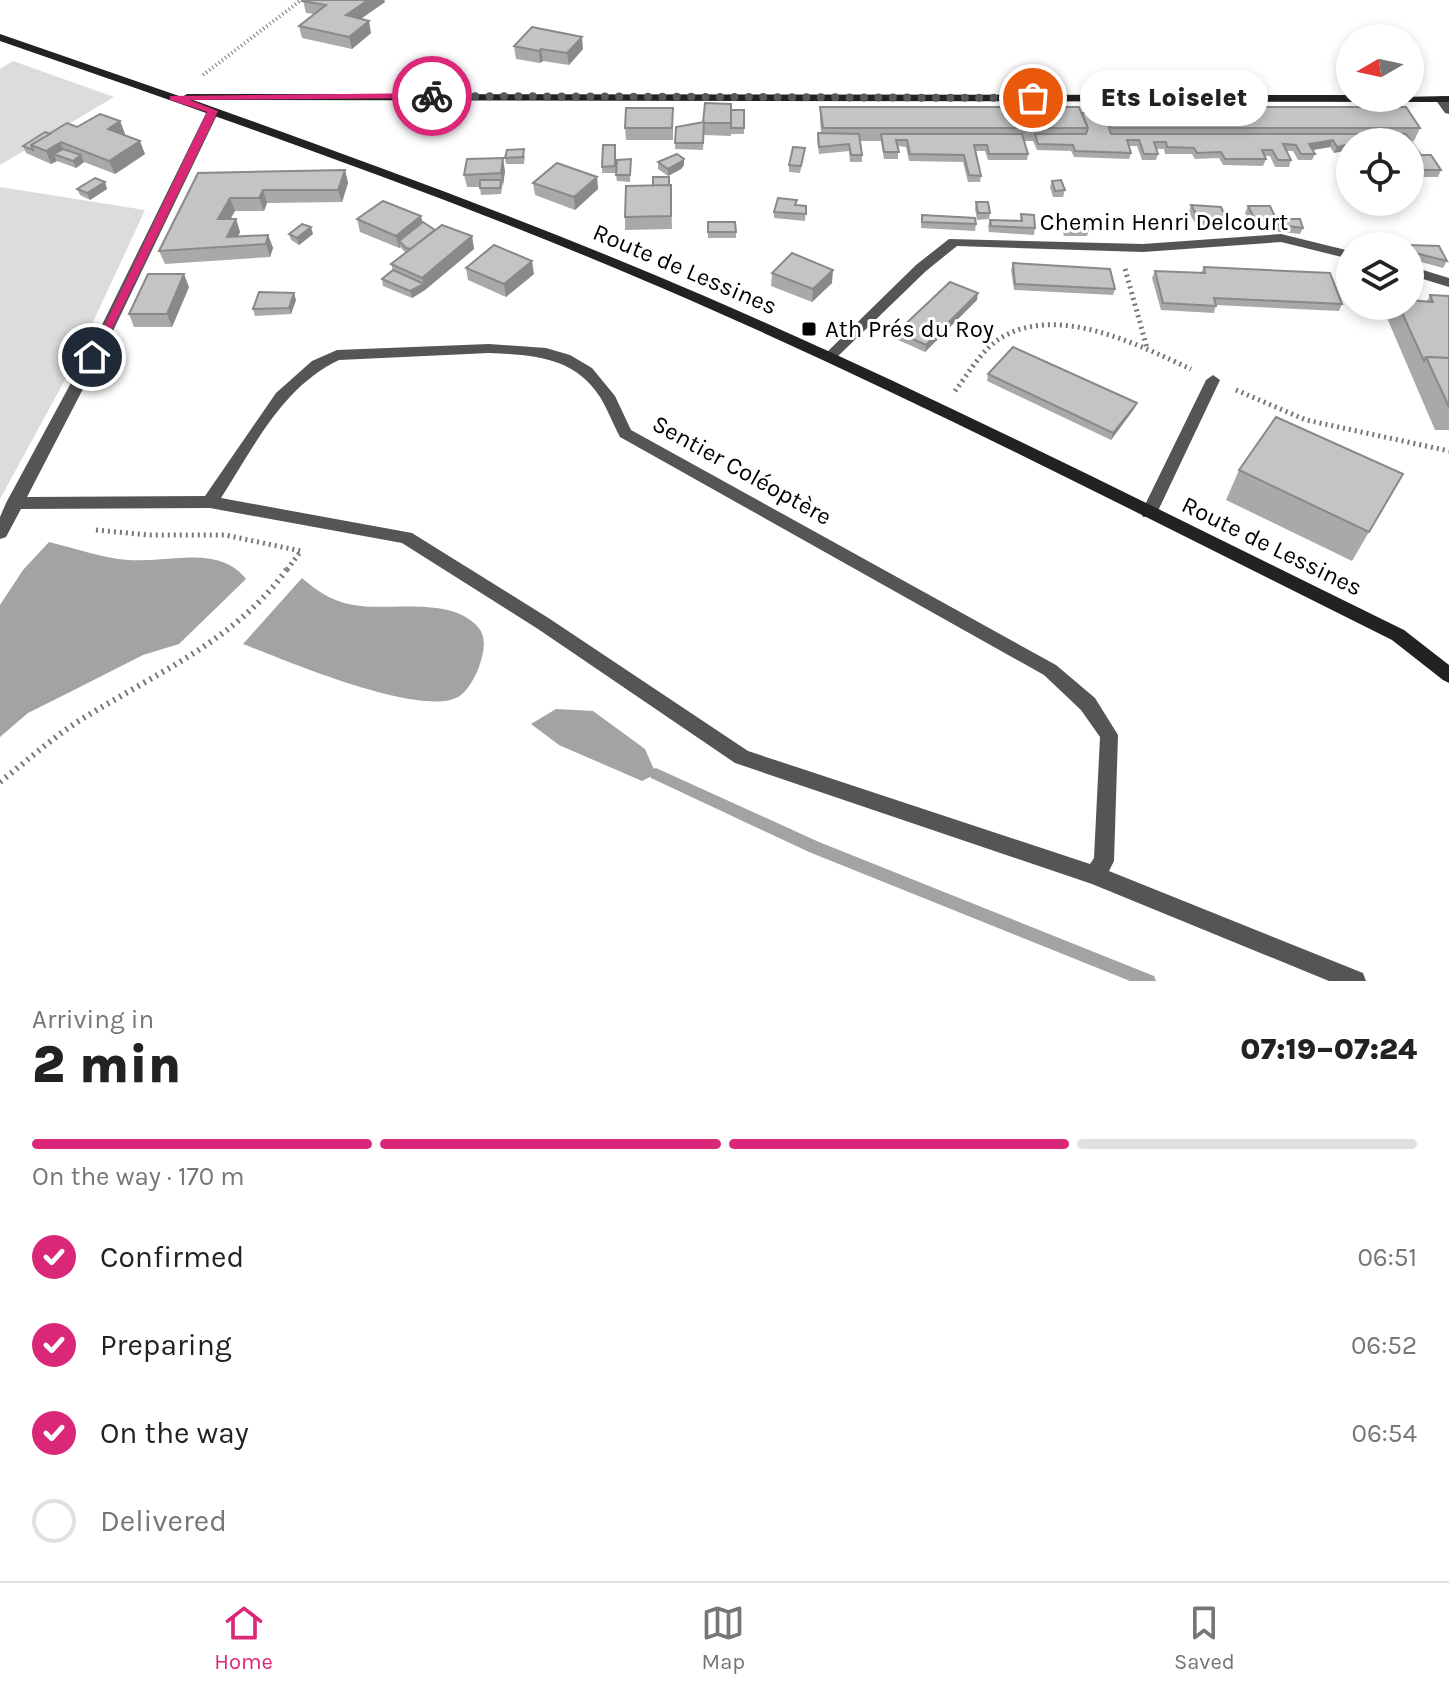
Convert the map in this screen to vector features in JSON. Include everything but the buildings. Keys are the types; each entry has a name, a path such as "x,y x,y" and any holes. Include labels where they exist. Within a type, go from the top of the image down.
{"main road":[{"name":"Route de Lessines","path":"0,37 213,111 561,243 830,356 1398,635 1449,675"},
{"path":"173,98 1445,99"}],"street":[{"path":"1445,99 1449,111"},
{"path":"0,533 105,333 213,111"},
{"name":"Chemin Henri Delcourt","path":"830,356 921,268 954,242 1119,247 1281,238 1336,252"},
{"path":"1424,275 1449,283"},
{"name":"Sentier Coléoptère","path":"210,502 294,380 317,361 337,355 530,349 565,358 587,372 611,398 625,433 1050,670 1088,704 1109,735 1104,861 1094,875"},
{"path":"1149,513 1213,380"},
{"path":"14,503 210,502 406,537 544,624 742,757 1094,875 1355,981"}],"path":[{"path":"173,98 301,0"},
{"path":"1119,247 1147,349"},
{"path":"0,782 80,720 204,649 264,601 301,551 225,535 148,535 88,528"}],"shaded area":[{"path":"13,61 114,97 0,165 0,69"},
{"path":"0,187 145,210 73,365 0,499"},
{"path":"49,542 128,560 207,558 235,568 246,579 179,644 143,655 28,713 0,737 0,605 23,570"},
{"path":"302,578 322,593 344,603 374,607 438,608 467,618 478,627 484,642 479,667 471,684 458,697 440,701 414,700 352,684 243,644"},
{"path":"556,709 593,711 645,749 656,774 642,781 559,745 531,724"}],"waterway":[{"path":"656,774 814,847 1149,981"}],"way so far":[{"path":"432,96 1033,98"}],"place":[{"name":"Ets Loiselet","path":"1033,98"},
{"name":"Ath Prés du Roy","path":"809,329"}],"route":[{"path":"92,357 213,111 173,98 432,96"}]}
